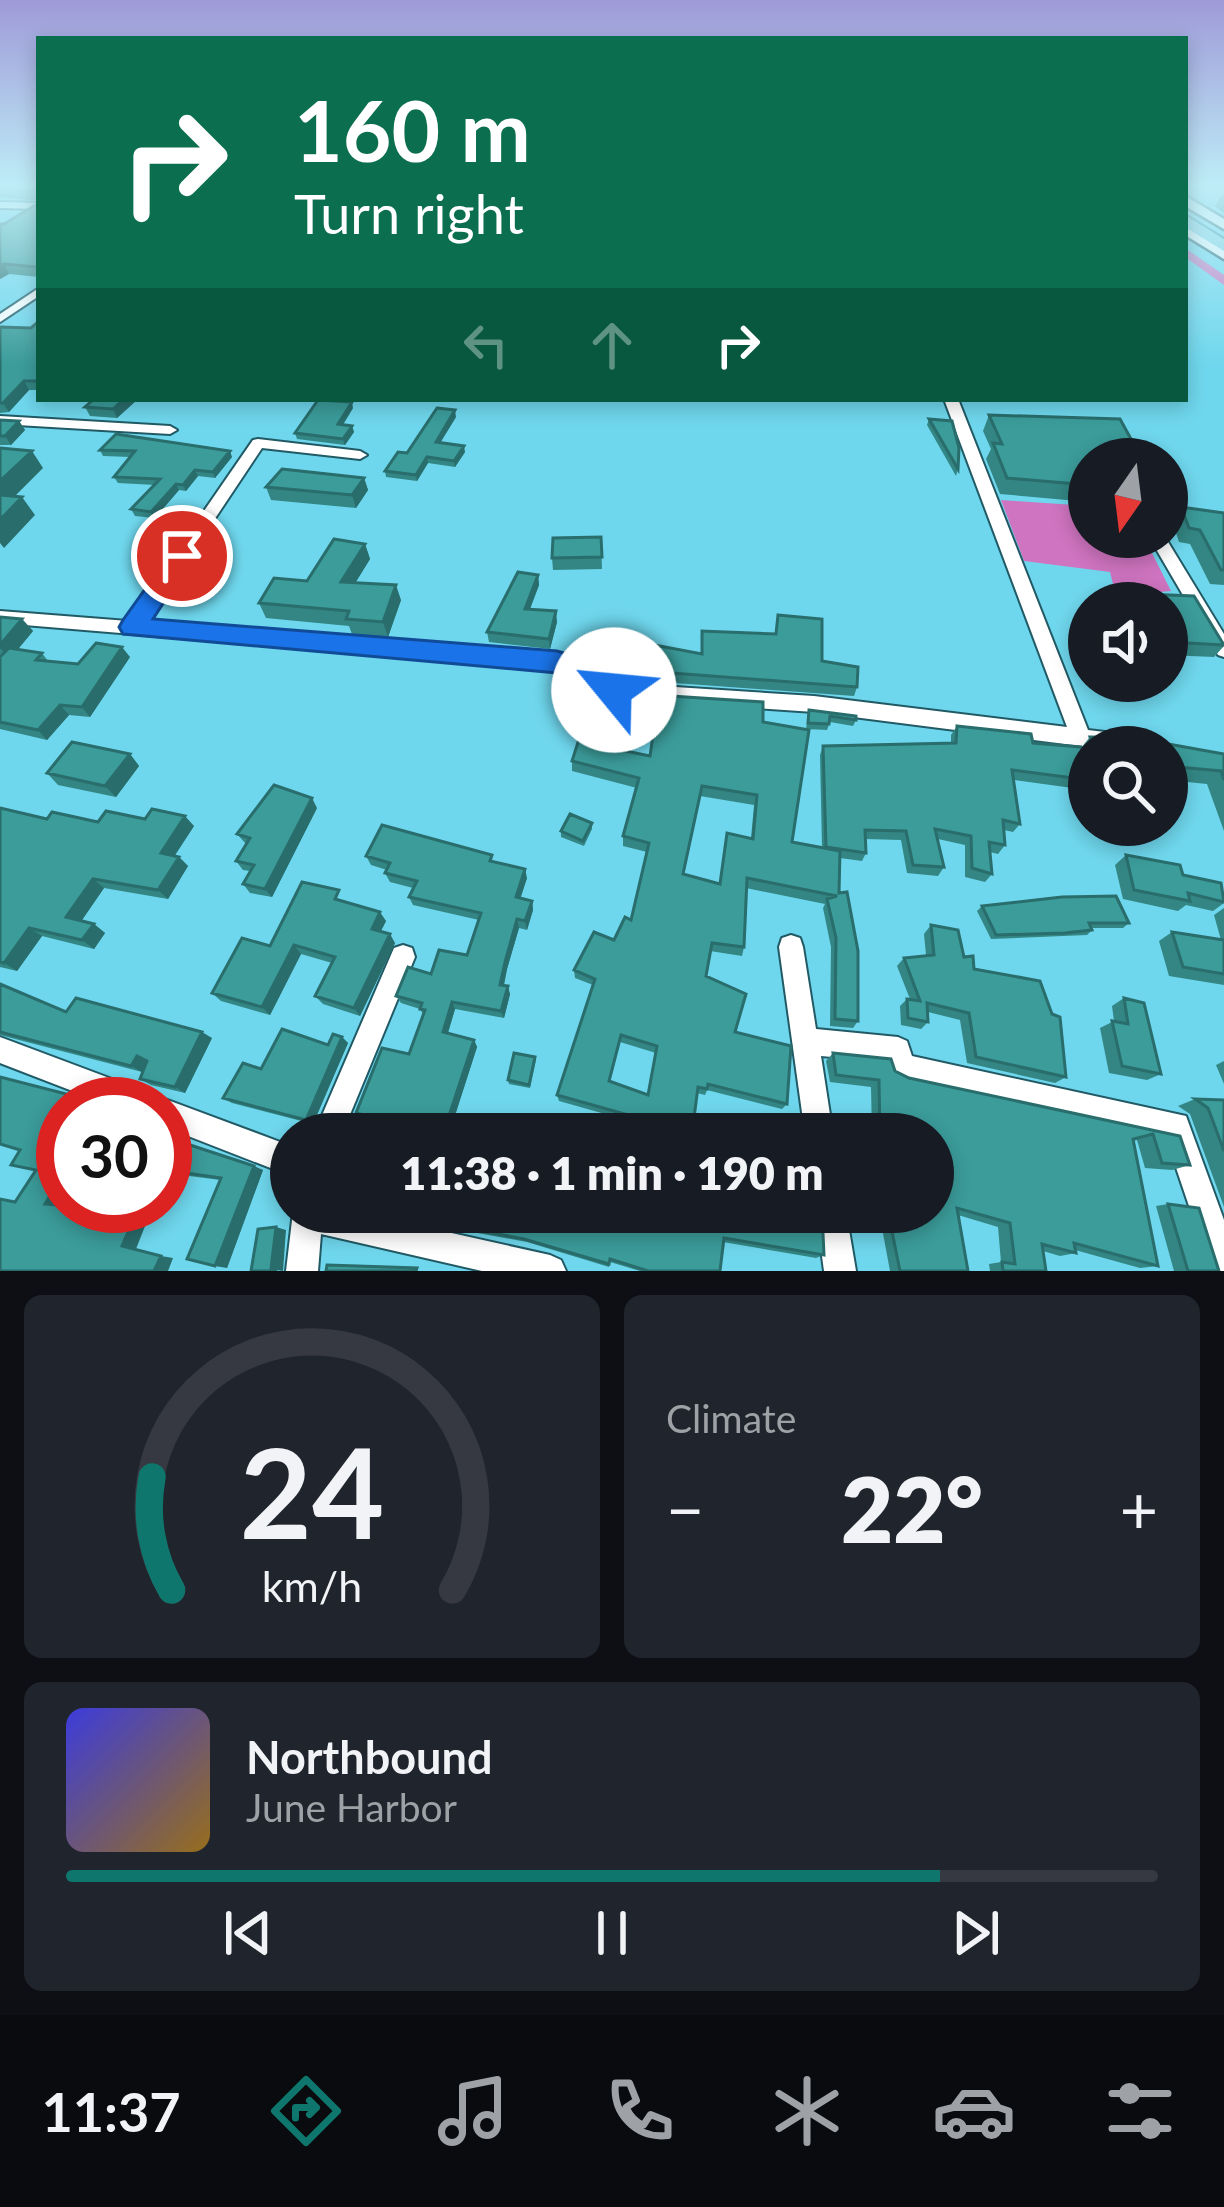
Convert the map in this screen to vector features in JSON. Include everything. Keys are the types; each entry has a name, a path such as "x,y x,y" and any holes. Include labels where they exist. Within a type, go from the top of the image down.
{"street":[{"path":"3,314 36,293"},
{"path":"952,402 1077,726"},
{"path":"0,420 170,430"},
{"path":"133,627 258,443 360,455"},
{"path":"1169,558 1224,650"},
{"path":"0,617 557,662 568,665 593,689 814,704 1068,735"},
{"path":"790,947 816,1113"},
{"path":"337,1113 403,957"},
{"path":"805,1041 898,1050 902,1067 1176,1126 1224,1264"},
{"path":"0,1050 71,1077"},
{"path":"192,1123 270,1153"},
{"path":"302,1271 306,1233"},
{"path":"389,1233 550,1271"},
{"path":"834,1233 840,1271"}],"shaded area":[{"path":"1001,500 1068,505 1068,558 1154,558 1166,582 1112,582 1110,572 1024,561"}],"building":[{"path":"0,246 36,246 36,267 0,266"},
{"path":"36,324 36,381 24,381 0,403 0,327 31,328"},
{"path":"91,402 121,402 113,409 85,407"},
{"path":"317,402 352,402 338,424 352,426 343,439 295,433"},
{"path":"437,408 455,410 436,442 464,446 454,461 427,457 416,475 385,471 398,452 407,453"},
{"path":"989,415 1120,419 1130,438 1068,438 1068,483 1007,478 993,443 1002,444"},
{"path":"929,419 952,421 958,469"},
{"path":"0,420 19,421 0,436"},
{"path":"116,434 230,451 213,472 195,470 183,485 176,484 151,512 131,509 160,479 114,477 135,451 100,450"},
{"path":"0,448 32,451 0,481"},
{"path":"282,469 364,478 352,495 266,487"},
{"path":"0,495 22,497 0,520"},
{"path":"1188,508 1224,513 1224,570 1200,530 1189,528"},
{"path":"601,537 602,557 552,558 553,538"},
{"path":"334,539 365,544 341,582 396,585 383,622 346,619 349,611 259,603 274,578 307,581"},
{"path":"518,572 538,575 525,609 556,611 549,639 487,632"},
{"path":"1188,596 1194,596 1224,645 1188,643"},
{"path":"778,615 822,619 822,661 858,667 857,687 606,668 612,637 702,654 702,631 776,634"},
{"path":"0,617 22,619 0,645"},
{"path":"96,643 122,647 82,707 60,705 38,730 0,722 0,657 9,648 42,653 36,660 78,664"},
{"path":"593,691 763,702 763,722 809,730 792,842 840,851 839,893 847,892 858,951 858,1021 835,1019 836,938 827,899 837,896 747,878 744,947 712,943 706,976 746,994 735,1032 791,1046 787,1104 708,1084 707,1089 698,1087 695,1113 621,1113 557,1095 595,979 574,970 594,932 614,940 625,917 631,920 649,843 623,836 639,778 572,761 581,733 589,735 600,702 590,700","holes":["621,701 657,708 650,756 606,747","702,786 757,795 753,839 727,833 720,884 683,874","621,1035 657,1046 648,1095 609,1081"]},
{"path":"809,710 856,716 856,720 830,716 829,724 808,723"},
{"path":"957,726 1031,734 1033,743 1068,746 1068,777 1012,770 1020,824 1003,820 1005,845 989,842 992,874 972,868 971,836 935,829 944,867 913,865 906,831 865,830 866,853 826,847 823,746 956,743"},
{"path":"72,742 130,754 105,786 47,773"},
{"path":"1188,748 1224,754 1224,780 1221,771 1188,768"},
{"path":"274,785 312,798 265,889 243,884 254,865 236,861 250,838 237,834"},
{"path":"0,808 47,819 52,812 98,822 106,811 145,819 152,809 185,816 161,853 179,857 158,890 93,879 66,917 94,924 82,940 29,928 4,963 0,962"},
{"path":"570,814 592,823 583,841 561,831"},
{"path":"382,825 492,855 490,861 525,869 516,897 532,901 525,921 517,919 500,985 508,986 501,1011 452,1002 443,1032 474,1040 450,1113 356,1113 382,1048 409,1054 425,1010 420,1009 422,1003 396,996 408,967 431,974 439,950 467,955 481,913 409,897 417,881 385,873 390,863 366,856"},
{"path":"1126,855 1180,865 1183,875 1221,883 1224,902 1188,893 1190,901 1134,890"},
{"path":"302,882 339,890 335,899 380,912 372,929 390,934 354,1008 315,996 335,957 294,945 262,1007 212,993 242,938 270,946"},
{"path":"1116,896 1129,923 1089,923 1092,930 1065,933 996,935 982,906 1062,897"},
{"path":"931,925 958,930 964,957 973,956 974,969 1040,981 1052,1014 1060,1017 1066,1077 976,1057 969,1013 927,1003 928,1022 908,1018 907,999 920,1001 904,958 934,955"},
{"path":"1172,932 1224,940 1224,974 1183,967"},
{"path":"0,984 66,1012 76,998 202,1032 180,1077 141,1077 147,1061 137,1056 131,1066 0,1032"},
{"path":"1124,998 1144,1003 1161,1074 1122,1066 1112,1021 1128,1024"},
{"path":"282,1029 328,1045 333,1034 342,1037 309,1113 280,1113 223,1098 243,1063 261,1069"},
{"path":"514,1053 535,1057 529,1085 508,1080"},
{"path":"833,1053 891,1059 895,1071 909,1078 1180,1136 1190,1165 1162,1163 1153,1134 1133,1139 1158,1266 1074,1243 1076,1253 1042,1244 1046,1271 1003,1271 1002,1262 1015,1264 1010,1223 957,1208 968,1271 900,1271 892,1233 954,1233 954,1113 880,1113 879,1080 836,1075"},
{"path":"0,1077 36,1086 36,1170 11,1165 20,1150 0,1144"},
{"path":"1195,1099 1224,1100 1224,1151 1208,1108"},
{"path":"192,1146 254,1166 215,1266 187,1259 221,1178 192,1174"},
{"path":"36,1170 36,1233 128,1233 122,1246 161,1256 154,1271 0,1271 0,1199 15,1202"},
{"path":"1168,1204 1199,1208 1219,1271 1188,1271"},
{"path":"270,1228 270,1233 275,1233 271,1269 277,1271 251,1271 258,1229"},
{"path":"492,1233 823,1233 824,1255 724,1238 720,1271 648,1271"},
{"path":"327,1265 417,1268 326,1271"}],"waterway":[{"path":"1188,253 1224,281"}],"route":[{"path":"182,556 133,627 557,662 568,665 593,689 614,690"}]}
